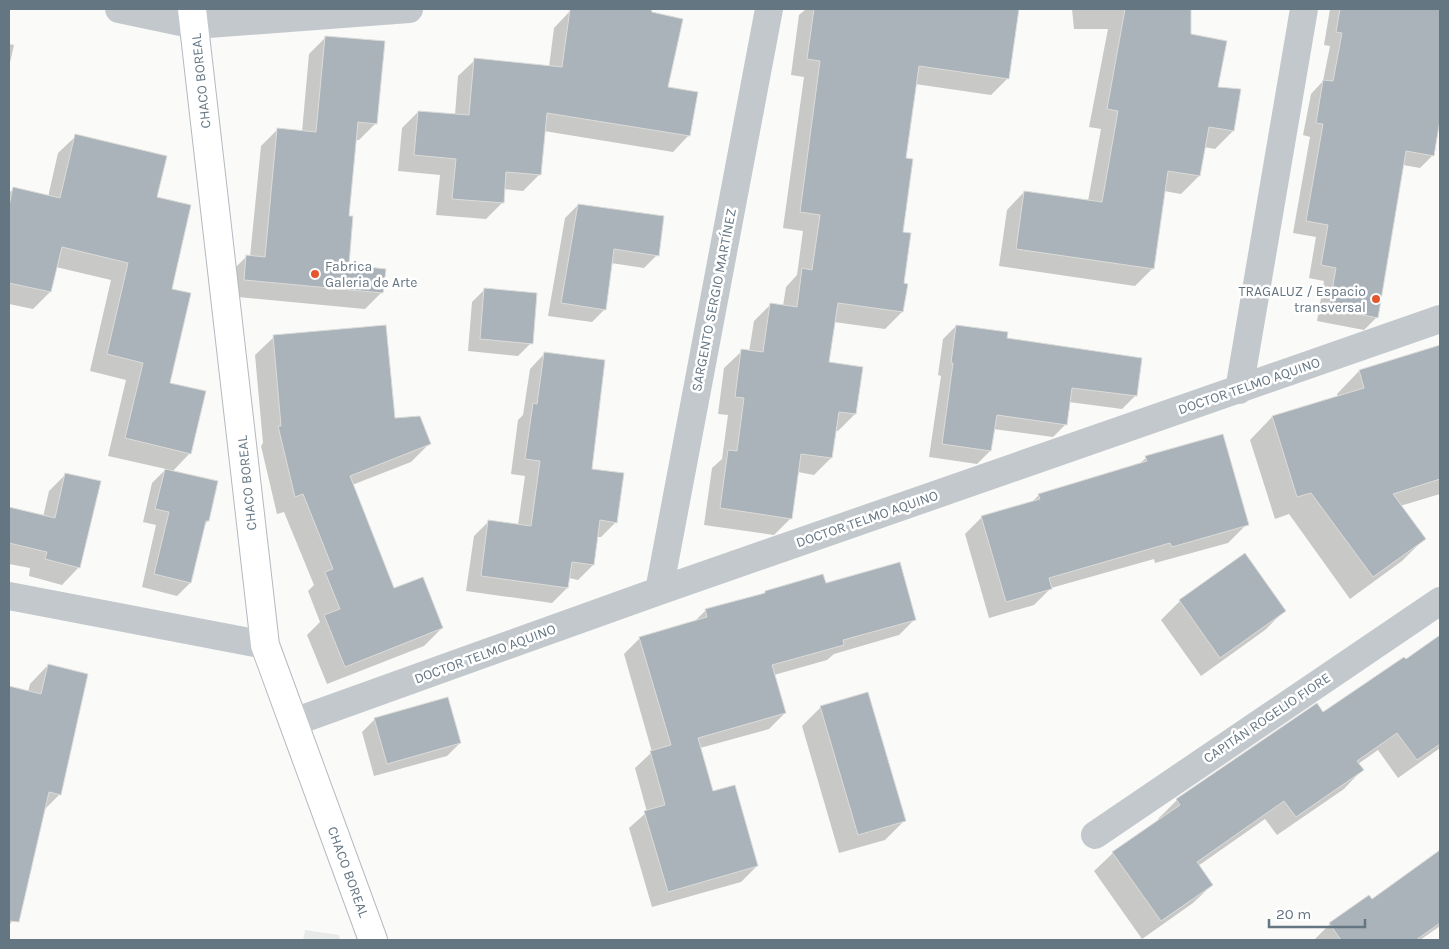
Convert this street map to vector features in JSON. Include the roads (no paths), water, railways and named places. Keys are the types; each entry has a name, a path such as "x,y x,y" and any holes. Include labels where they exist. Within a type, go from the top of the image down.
{"main road":[{"name":"CHACO BOREAL","path":"193,17 265,645 373,940"}],"street":[{"path":"119,9 193,17 409,9"},
{"name":"SARGENTO SERGIO MARTÍNEZ","path":"660,591 769,9"},
{"path":"1239,390 1304,9"},
{"name":"DOCTOR TELMO AQUINO","path":"294,722 660,591 1440,319"},
{"path":"9,596 265,645"},
{"name":"CAPITÁN ROGELIO FIORE","path":"1095,835 1440,601"}],"place":[{"name":"Fabrica Galeria de Arte","path":"315,274"},
{"name":"TRAGALUZ / Espacio transversal","path":"1376,299"}]}
